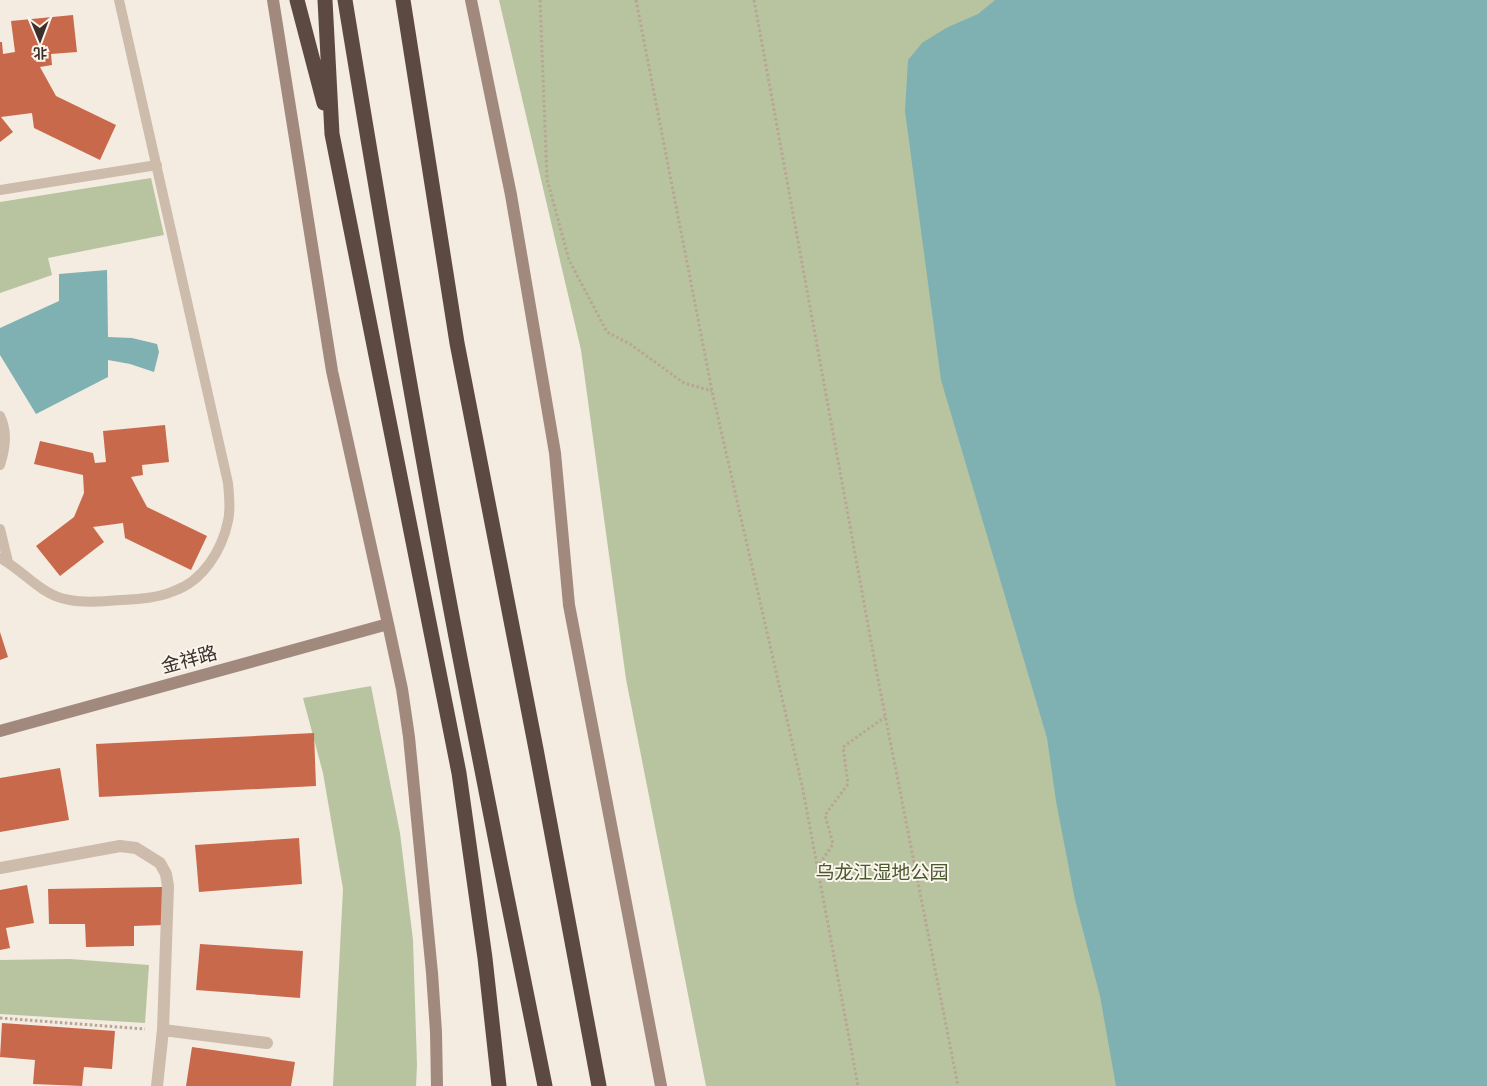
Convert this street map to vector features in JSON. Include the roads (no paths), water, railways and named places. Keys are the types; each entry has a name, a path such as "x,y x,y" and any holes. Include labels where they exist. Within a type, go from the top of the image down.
{"highway":[{"path":"298,0 332,134 459,773 485,958 499,1086"},
{"path":"325,0 332,134"},
{"path":"345,0 426,476 545,1086"},
{"path":"403,0 457,343 599,1086"}],"main road":[{"path":"274,0 332,371 402,689 409,736 432,974 437,1086"},
{"path":"471,0 511,195 555,453 569,605 661,1086"},
{"name":"金祥路","path":"0,730 388,624"}],"street":[{"path":"0,868 120,846 136,848 160,863 166,874 168,886 163,1030 157,1086"},
{"path":"163,1030 267,1043"}],"lane":[{"path":"0,529 4,560 58,597 91,602 156,597 189,584 200,575 213,556 223,539 228,519 230,500 228,483 119,0"},
{"path":"0,190 156,166"},
{"path":"0,416 3,422 5,444 0,465"}],"water":[{"path":"995,0 1487,0 1487,1086 1116,1086 1100,996 1075,900 1056,801 1047,738 941,380 905,111 908,60 922,43 946,28 978,14"},
{"path":"107,270 108,337 132,338 157,344 159,352 154,372 130,364 108,360 108,377 36,414 0,355 0,328 59,301 59,274"}],"park label":[{"name":"乌龙江湿地公园","path":"882,872"}]}
